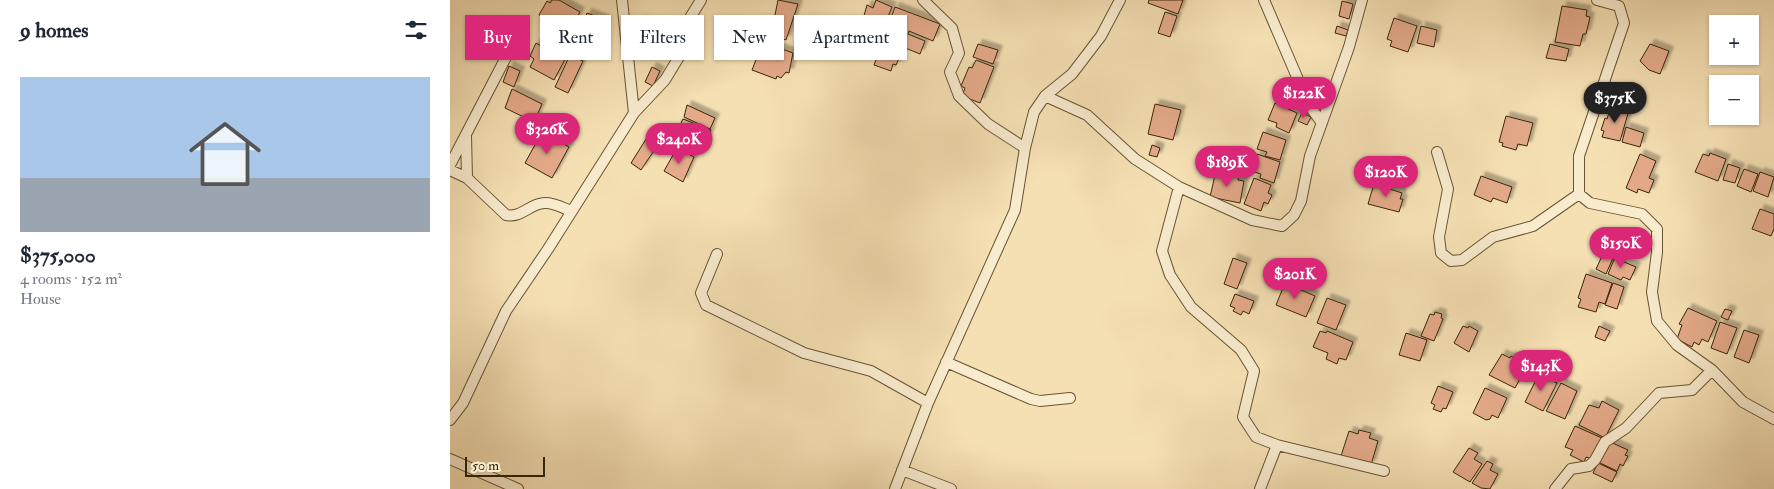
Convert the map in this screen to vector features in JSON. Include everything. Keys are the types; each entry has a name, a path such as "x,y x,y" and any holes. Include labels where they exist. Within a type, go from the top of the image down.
{"street":[{"path":"622,0 634,113"},
{"path":"450,420 463,403 506,311 634,113 665,80 682,52 688,21 701,0"},
{"path":"923,0 952,28 959,53 950,72 960,96 988,124 1025,148"},
{"path":"895,489 928,403 1015,210 1025,148 1034,112 1045,96 1072,74 1095,43 1120,0"},
{"path":"1264,0 1309,105 1322,123"},
{"path":"1045,96 1087,115 1135,159 1179,187 1252,220 1282,226 1294,215 1301,200 1310,156 1349,47 1362,0"},
{"path":"1579,194 1579,156 1624,23 1619,6 1597,0"},
{"path":"450,166 505,60"},
{"path":"466,134 467,178"},
{"path":"1437,152 1448,190 1439,237 1441,253 1451,261 1462,260 1492,237 1533,226 1579,194"},
{"path":"450,170 467,178 506,215 520,215 544,203 551,203 571,211"},
{"path":"1179,187 1162,251 1170,275 1191,307 1240,350 1254,371 1243,417 1256,437 1277,445 1384,471"},
{"path":"1579,194 1590,203 1642,214 1656,229 1657,252 1652,292 1657,321 1677,345 1712,370 1743,402 1774,419"},
{"path":"717,254 701,294 706,305 804,353 871,371 928,403"},
{"path":"946,362 1031,399 1070,398"},
{"path":"1556,489 1572,469 1589,466 1604,442 1626,428 1656,395 1692,390 1712,370"},
{"path":"1260,489 1277,445"},
{"path":"450,459 518,489"},
{"path":"902,470 951,489"}],"building":[{"path":"552,0 559,0 580,12 578,15 539,15 547,1 550,3"},
{"path":"778,0 798,4 786,40 784,39 784,15 775,15"},
{"path":"876,0 892,7 889,15 864,15 867,5 873,8"},
{"path":"1149,0 1183,0 1178,14 1148,3"},
{"path":"1342,1 1353,4 1349,19 1339,16"},
{"path":"1562,6 1587,10 1586,16 1590,17 1586,34 1583,34 1580,46 1555,42"},
{"path":"895,7 940,24 933,41 909,31 908,34 925,41 920,54 907,49 907,15 892,15"},
{"path":"1165,12 1177,16 1170,37 1158,33"},
{"path":"1394,18 1417,26 1408,52 1390,46 1392,41 1387,39"},
{"path":"1337,26 1348,30 1346,36 1335,33"},
{"path":"1421,26 1437,30 1434,47 1417,43"},
{"path":"536,43 540,45 540,60 565,60 554,80 530,67 534,59 530,56"},
{"path":"978,44 998,50 993,64 973,57"},
{"path":"1550,44 1569,49 1566,61 1546,58"},
{"path":"1650,44 1669,51 1660,74 1649,70 1640,61"},
{"path":"784,50 793,53 789,73 786,72 781,78 777,76 776,79 752,70 756,60 784,60"},
{"path":"568,60 583,61 568,93 555,87"},
{"path":"876,60 898,60 896,65 893,64 891,71 874,65"},
{"path":"976,60 994,67 980,103 962,96 965,88 961,86 969,67 972,68"},
{"path":"509,66 520,71 514,87 503,82"},
{"path":"652,67 660,71 653,86 645,82"},
{"path":"512,89 542,104 534,122 505,108"},
{"path":"1275,103 1297,113 1289,133 1276,127 1277,123 1268,120"},
{"path":"1155,104 1181,110 1173,140 1148,134"},
{"path":"687,105 715,118 710,129 684,117"},
{"path":"1611,106 1629,110 1620,141 1602,137 1604,131 1601,130"},
{"path":"1302,113 1311,117 1307,125 1298,121"},
{"path":"1506,116 1533,123 1527,146 1518,144 1516,150 1502,146 1503,143 1499,142"},
{"path":"683,119 711,130 701,152 693,149 692,152 672,143 678,124 680,125"},
{"path":"1626,127 1644,133 1640,147 1622,142"},
{"path":"542,132 569,147 552,178 525,163"},
{"path":"1263,132 1286,140 1280,160 1265,156 1267,152 1257,149"},
{"path":"648,136 659,143 641,170 631,163"},
{"path":"1152,145 1160,148 1157,157 1149,155"},
{"path":"677,148 694,157 683,182 664,171"},
{"path":"1710,153 1726,159 1718,181 1695,172 1703,154 1709,156"},
{"path":"1257,154 1280,162 1274,183 1260,178 1261,174 1251,171"},
{"path":"1640,154 1656,161 1649,178 1654,180 1649,193 1638,189 1637,193 1626,188"},
{"path":"1728,164 1740,168 1735,183 1723,180"},
{"path":"1744,169 1758,174 1751,192 1737,186"},
{"path":"1221,172 1239,176 1238,180 1244,181 1240,203 1210,197 1215,175 1220,176"},
{"path":"1760,172 1774,177 1768,197 1753,191"},
{"path":"1481,176 1512,187 1507,203 1493,198 1491,202 1474,195"},
{"path":"1254,178 1271,185 1268,193 1272,195 1268,204 1264,202 1261,211 1244,204"},
{"path":"1374,184 1402,193 1400,199 1403,199 1399,212 1368,204"},
{"path":"1760,209 1774,214 1774,229 1771,236 1752,229"},
{"path":"1607,255 1613,258 1606,274 1596,269 1602,256 1607,257"},
{"path":"1616,255 1625,259 1624,262 1636,267 1630,280 1623,277 1621,280 1608,274"},
{"path":"1233,258 1247,263 1237,289 1224,284"},
{"path":"1586,274 1612,283 1605,304 1599,302 1596,312 1578,307 1581,299 1578,298"},
{"path":"1285,283 1315,296 1306,317 1276,305"},
{"path":"1613,283 1624,287 1617,309 1605,305"},
{"path":"1235,294 1254,301 1249,314 1243,311 1241,315 1233,311 1235,308 1230,306"},
{"path":"1327,298 1346,305 1336,330 1317,323"},
{"path":"1688,308 1717,321 1708,342 1702,339 1699,345 1694,342 1692,347 1677,339 1682,325 1679,324"},
{"path":"1725,309 1732,311 1728,320 1721,317"},
{"path":"1435,312 1442,314 1441,318 1443,319 1434,341 1421,336 1430,314 1434,315"},
{"path":"1720,322 1737,328 1727,354 1711,348"},
{"path":"1463,326 1468,328 1469,326 1478,331 1469,352 1454,343"},
{"path":"1599,326 1610,331 1605,341 1595,337"},
{"path":"1744,330 1759,335 1749,363 1734,357"},
{"path":"1320,331 1326,333 1327,331 1353,342 1346,360 1339,358 1337,364 1326,359 1328,353 1313,347"},
{"path":"1406,333 1427,340 1420,361 1399,355"},
{"path":"1502,354 1510,358 1511,356 1527,366 1515,388 1489,375"},
{"path":"1541,370 1548,374 1546,378 1557,383 1543,411 1525,402"},
{"path":"1561,383 1577,391 1565,419 1546,411"},
{"path":"1438,386 1453,392 1446,409 1443,408 1441,412 1433,409 1435,405 1431,403"},
{"path":"1485,388 1507,398 1498,418 1492,415 1490,419 1486,420 1473,413"},
{"path":"1602,401 1619,410 1605,438 1579,425 1589,405 1599,408"},
{"path":"1575,426 1602,438 1592,459 1586,457 1584,462 1570,455 1573,450 1565,447"},
{"path":"1359,430 1371,433 1369,438 1378,441 1371,465 1341,456 1349,431 1358,434"},
{"path":"1608,441 1628,450 1625,455 1628,456 1623,466 1620,464 1617,471 1598,462"},
{"path":"1469,448 1478,453 1474,459 1482,464 1470,482 1453,472"},
{"path":"1487,461 1493,464 1490,470 1498,474 1490,489 1481,488 1472,483"},
{"path":"1598,463 1617,472 1612,482 1593,473"}]}
